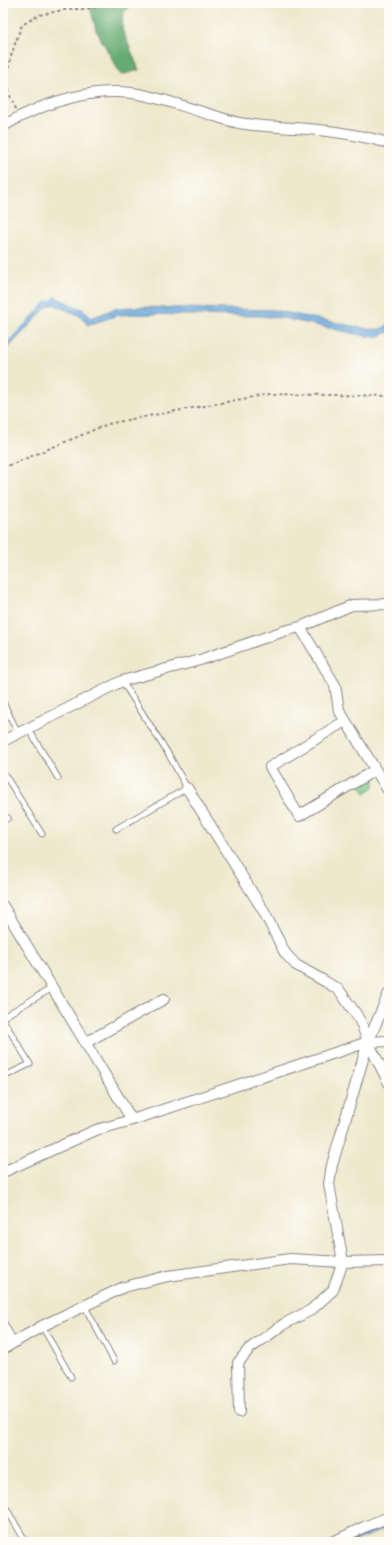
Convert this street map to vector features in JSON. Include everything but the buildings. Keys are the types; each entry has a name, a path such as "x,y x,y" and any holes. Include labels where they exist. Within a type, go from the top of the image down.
{"street":[{"path":"3,126 19,116 42,106 70,98 94,93 124,92 147,95 237,123 265,127 336,132 389,143"},
{"path":"3,741 122,681 200,660 284,631 300,627 352,605 389,604"},
{"path":"300,627 335,685 339,710 389,792"},
{"path":"345,721 270,767 299,816 375,770"},
{"path":"187,788 262,910 285,954 296,965 339,990 356,1014 368,1042 389,1083"},
{"path":"3,906 132,1120"},
{"path":"238,1412 238,1363 249,1349 284,1324 311,1310 333,1290 344,1262 329,1184 332,1165 368,1042 389,992"},
{"path":"85,1043 164,999"},
{"path":"3,1172 96,1130 132,1120 368,1042 389,1041"},
{"path":"3,1326 7,1346 42,1326 124,1287 168,1276 290,1259 344,1262 389,1261"},
{"path":"333,1542 389,1517"}],"lane":[{"path":"116,829 187,788 169,755 122,681"},
{"path":"3,702 18,733"},
{"path":"28,728 58,778"},
{"path":"3,772 42,834"},
{"path":"3,821 8,818"},
{"path":"3,1077 30,1064 3,1018 52,988"},
{"path":"84,1305 114,1362"},
{"path":"42,1326 71,1377"},
{"path":"3,1503 5,1512 26,1542"}],"path":[{"path":"19,116 10,95 8,65 22,25 39,15 68,9 85,9 117,3"},
{"path":"3,468 108,424 132,419 270,394 389,396"}],"green space":[{"path":"89,3 131,3 123,14 122,29 139,70 121,75 96,30"},
{"path":"374,774 374,787 365,793 359,784"}],"water":[{"path":"55,297 84,310 91,318 117,308 133,307 273,310 368,329 380,329 389,323 389,332 377,337 366,336 283,318 259,316 132,314 118,315 88,325 80,316 53,304 47,307"},
{"path":"47,307 3,353 3,349"},
{"path":"389,1521 389,1527 352,1542 339,1542"}],"waterway":[{"path":"3,349 46,304 54,301"}]}
